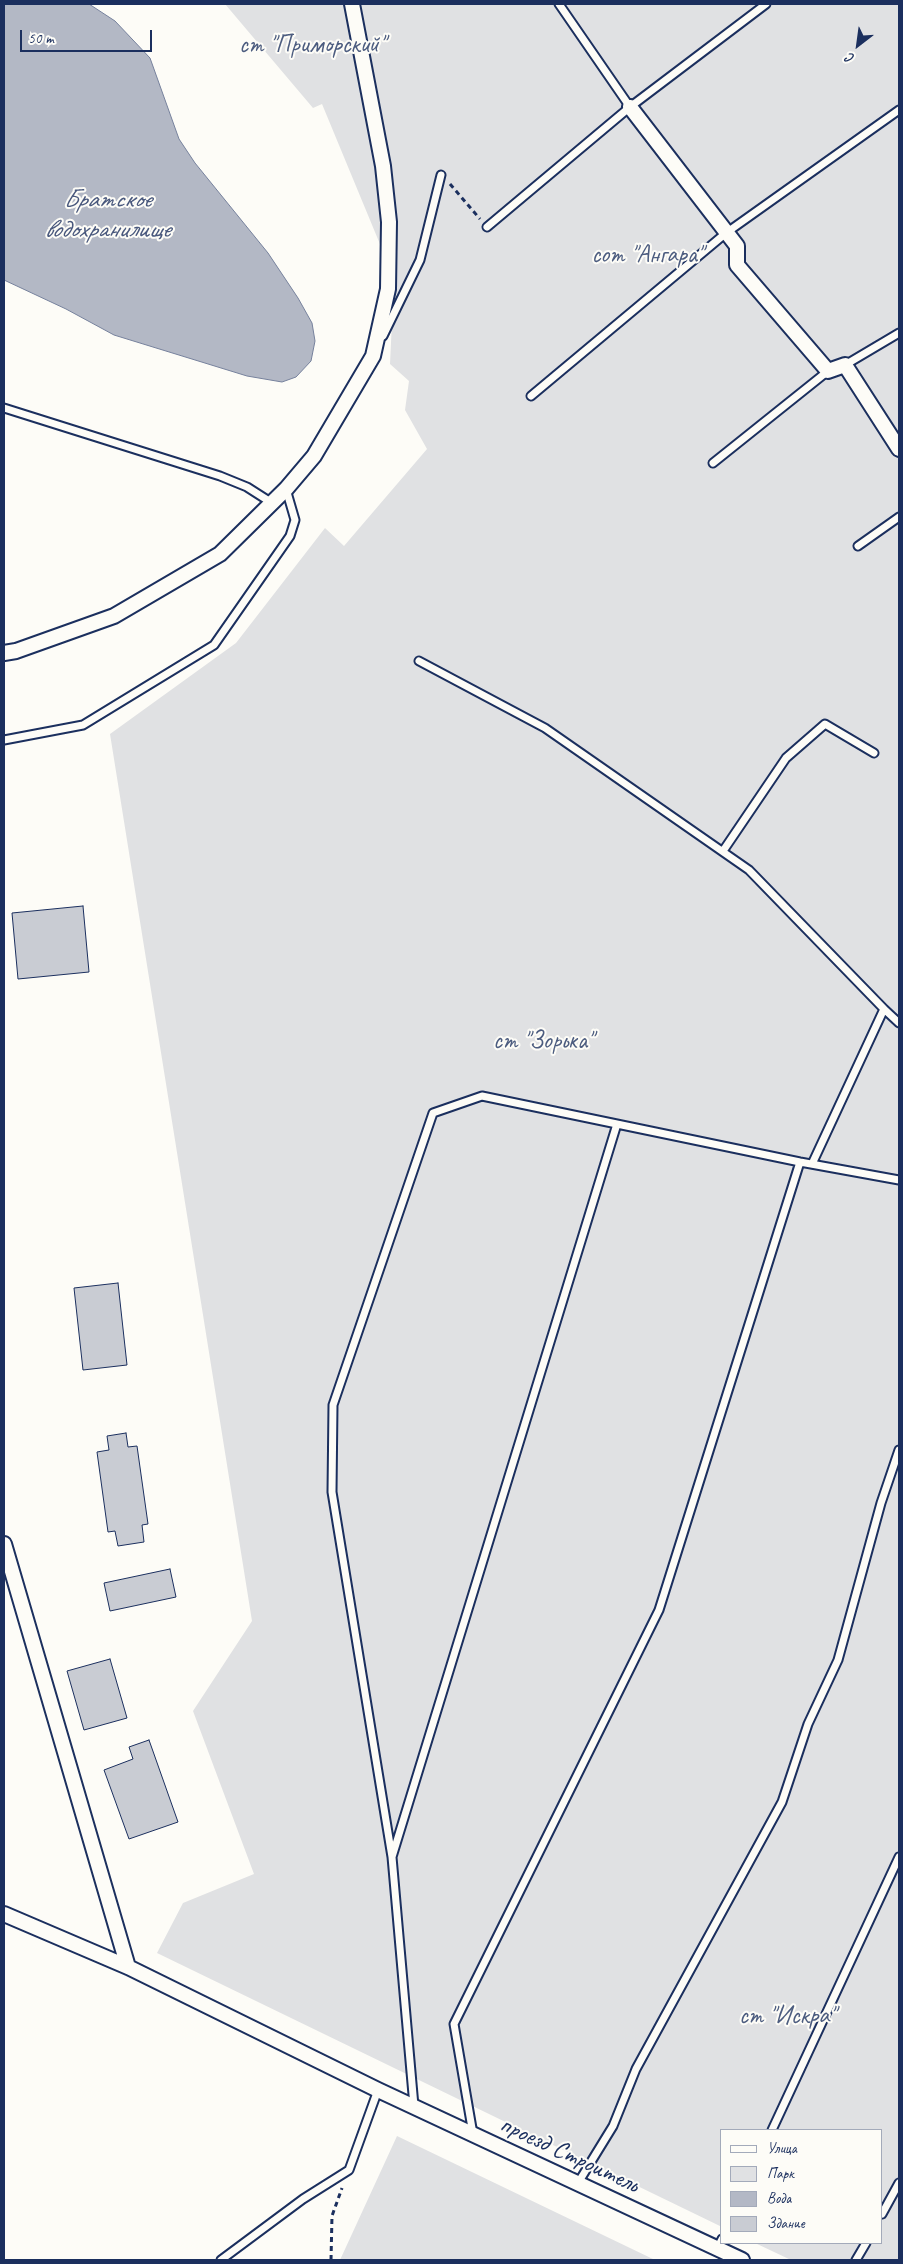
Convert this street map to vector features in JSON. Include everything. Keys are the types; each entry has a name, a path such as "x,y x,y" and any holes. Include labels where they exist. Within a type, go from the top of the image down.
{"street":[{"path":"4,653 16,651 114,616 220,554 286,489 314,456 373,356 388,289 389,222 383,166 352,4"},
{"path":"630,107 736,246 737,266 828,371 845,365 899,449"},
{"path":"4,1544 128,1967"},
{"name":"проезд Строитель","path":"4,1914 128,1967 378,2090 578,2183 720,2244 742,2260"}],"lane":[{"path":"559,4 630,107"},
{"path":"487,227 630,107 766,4"},
{"path":"531,396 726,233 899,110"},
{"path":"373,356 420,260 441,175"},
{"path":"845,365 899,333"},
{"path":"713,463 828,371"},
{"path":"4,408 220,476 247,487 272,503"},
{"path":"4,740 83,726 214,645 290,536 295,520 286,489"},
{"path":"858,546 899,517"},
{"path":"419,661 545,728 749,870 899,1023"},
{"path":"723,852 786,758 825,724 874,753"},
{"path":"812,1164 884,1009"},
{"path":"414,2106 392,1857 332,1492 334,1405 433,1113 482,1096 800,1162 899,1180"},
{"path":"392,1857 617,1124"},
{"path":"474,2134 454,2024 659,1610 800,1162"},
{"path":"578,2183 613,2126 636,2069 782,1802 808,1724 838,1660 881,1503 899,1450"},
{"path":"772,2129 899,1857"},
{"path":"221,2260 303,2199 349,2170 378,2090"},
{"path":"883,2212 899,2183"},
{"path":"856,2260 865,2244"}],"path":[{"path":"441,175 487,227"},
{"path":"331,2260 332,2216 349,2170"}],"green space":[{"name":"ст \"Зорька\"","path":"225,4 899,4 899,2260 791,2260 757,2244 883,2244 883,2129 720,2129 720,2226 157,1953 183,1903 254,1874 193,1711 252,1621 110,734 236,643 325,528 344,546 427,449 405,410 409,381 390,364 394,278 322,104 313,108"},
{"path":"397,2136 655,2260 340,2260"}],"water":[{"name":"Братское водохранилище","path":"4,4 89,4 115,21 150,58 179,139 195,163 268,253 312,323 315,341 311,361 296,377 282,382 247,376 114,335 66,309 4,280"}],"building":[{"path":"83,906 89,972 18,979 12,913"},
{"path":"118,1283 127,1365 83,1370 74,1288"},
{"path":"126,1433 128,1447 137,1446 148,1524 142,1525 144,1542 118,1546 115,1531 108,1532 97,1452 109,1450 107,1436"},
{"path":"170,1569 176,1597 110,1611 104,1583"},
{"path":"110,1659 127,1718 84,1730 67,1671"},
{"path":"149,1740 178,1822 129,1839 104,1770 133,1759 129,1747"}],"park label":[{"name":"ст \"Приморский\"","path":"312,45"},
{"name":"сот \"Ангара\"","path":"647,255"},
{"name":"ст \"Искра\"","path":"787,2016"}]}
